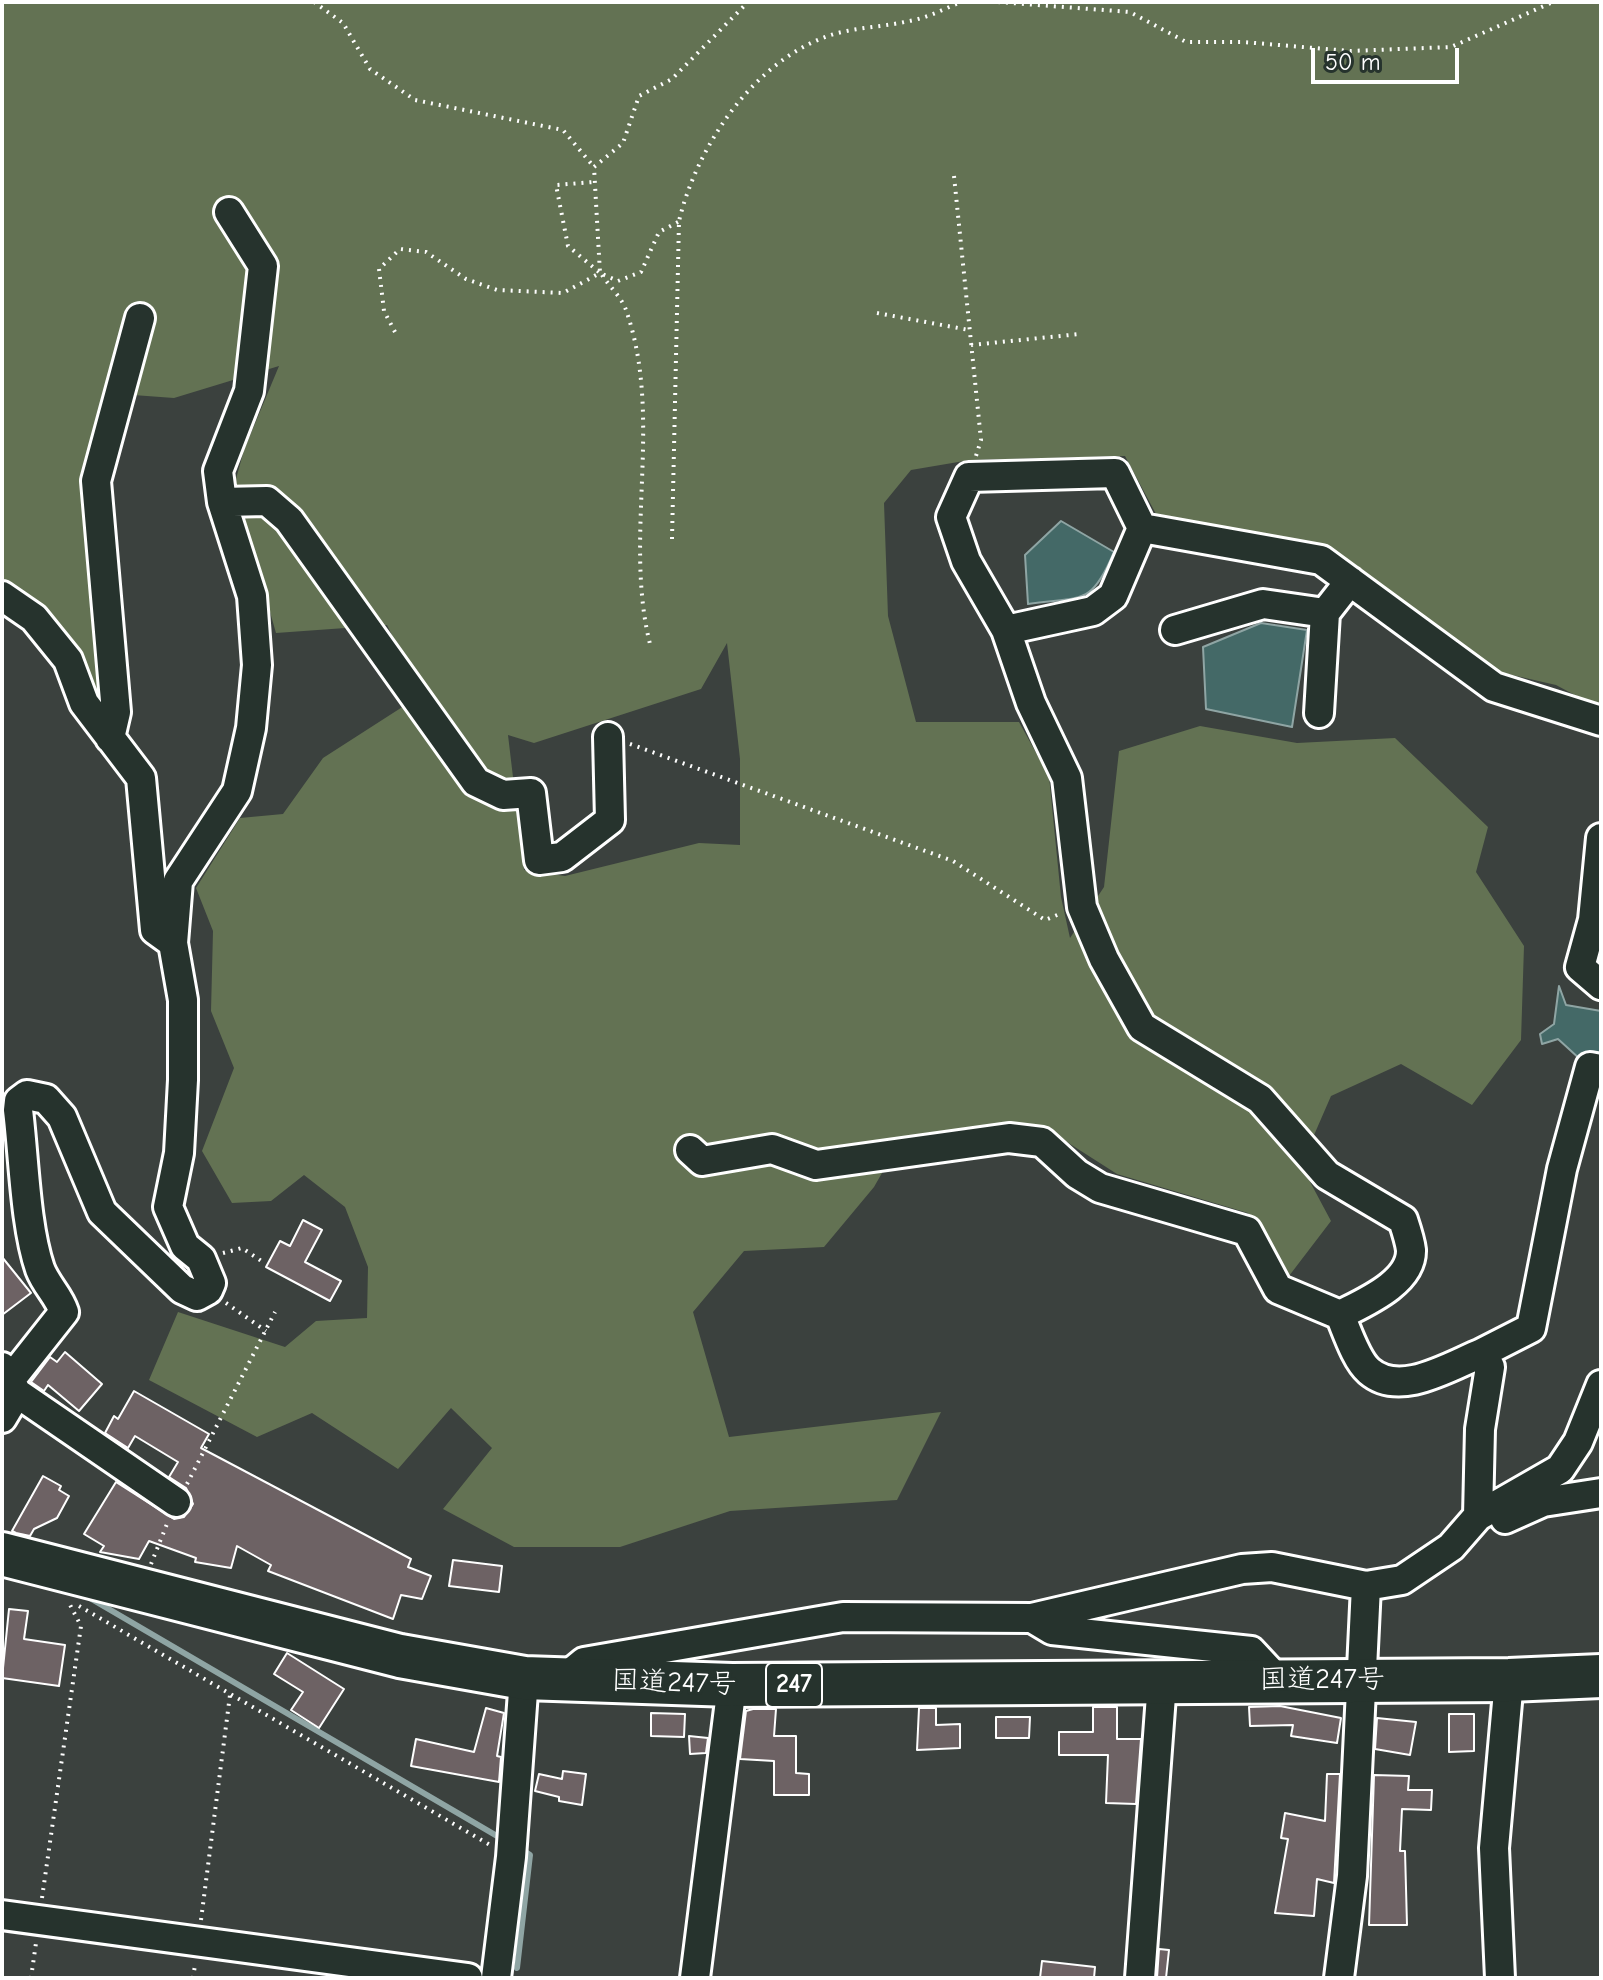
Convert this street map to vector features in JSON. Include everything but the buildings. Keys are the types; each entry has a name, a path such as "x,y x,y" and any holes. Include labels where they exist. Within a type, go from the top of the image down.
{"highway":[{"name":"国道247号","path":"2,1554 400,1656 543,1679 732,1685 1509,1680 1601,1676"}],"street":[{"path":"2,1418 10,1380 64,1312 59,1297 41,1271 31,1214 18,1110 19,1101 27,1095 46,1099 62,1117 102,1212 182,1289 197,1296 208,1290 211,1283 201,1259 185,1246 168,1207 179,1153 183,1080 183,1000 173,943 178,881 237,791 251,728 257,665 252,596 222,502 218,471 249,391 263,266 229,212"},
{"path":"110,738 116,712 96,481 140,318"},
{"path":"1006,630 1093,611 1113,596 1142,528 1115,473 969,477 951,517 966,561 1006,630 1031,703 1067,778 1082,907 1104,959 1142,1027 1260,1099 1327,1175 1403,1220 1411,1253 1400,1277 1371,1299 1340,1315"},
{"path":"222,502 267,501 289,520 476,782 503,795 531,793 539,860 562,857 610,820 608,737"},
{"path":"1142,528 1321,560 1494,687 1601,721"},
{"path":"1319,713 1325,613 1350,581"},
{"path":"2,596 34,618 68,660 84,703 141,778 155,930 173,943"},
{"path":"1175,630 1263,604 1325,613"},
{"path":"1601,838 1593,920 1580,967 1601,985"},
{"path":"690,1150 702,1161 772,1149 816,1165 1009,1138 1042,1142 1077,1174 1100,1188 1247,1231 1278,1289 1340,1315 1367,1370 1390,1383 1419,1378 1482,1353 1531,1328 1562,1169 1590,1067 1601,1069"},
{"path":"1478,1516 1480,1429 1490,1367 1482,1353"},
{"path":"10,1380 176,1502"},
{"path":"1451,1547 1478,1516 1560,1469 1578,1442 1601,1385"},
{"path":"496,1978 511,1857 543,1679 584,1662 843,1617 1032,1618 1242,1569 1272,1567 1366,1586 1402,1580 1451,1547 1543,1502 1601,1493"},
{"path":"1339,1978 1352,1876 1366,1586"},
{"path":"1032,1618 1052,1630 1251,1651 1278,1680"},
{"path":"1500,1978 1494,1848 1509,1680"},
{"path":"1140,1978 1162,1682"},
{"path":"695,1978 732,1685"},
{"path":"2,1915 468,1978"}],"path":[{"path":"314,2 343,23 370,69 415,100 563,130 594,167 600,273"},
{"path":"594,167 623,143 639,96 672,79 748,2"},
{"path":"672,539 679,221 688,184 716,130 779,61 831,35 913,21 961,2"},
{"path":"998,2 1130,12 1186,42 1243,42 1350,51 1451,47 1553,2"},
{"path":"954,176 981,440 969,477"},
{"path":"594,182 556,185 568,246 600,273 625,308 638,363 645,449 643,615 650,644"},
{"path":"600,273 618,281 641,272 659,232 679,221"},
{"path":"395,332 384,311 379,269 400,249 426,252 466,279 497,290 563,293 600,273"},
{"path":"877,313 970,330"},
{"path":"971,345 1080,334"},
{"path":"608,737 953,861 1045,920 1082,907"},
{"path":"201,1259 242,1248 263,1262"},
{"path":"208,1290 266,1331"},
{"path":"143,1591 176,1502 275,1312"},
{"path":"31,1978 81,1626 67,1599 511,1857"},
{"path":"198,1942 230,1694"}],"green space":[{"path":"2,2 1601,2 1601,709 1556,685 1499,672 1331,548 1156,514 1125,456 970,460 911,470 884,503 888,616 916,722 1019,722 1049,776 1061,897 1070,938 1104,887 1119,751 1200,726 1297,743 1395,738 1488,827 1476,872 1524,946 1521,1040 1472,1105 1401,1064 1331,1096 1301,1165 1331,1221 1289,1276 1248,1213 1117,1174 1045,1128 902,1138 874,1187 824,1247 744,1251 693,1312 729,1437 941,1412 897,1500 730,1511 620,1547 514,1547 443,1509 492,1448 451,1408 398,1469 312,1413 257,1437 149,1380 178,1312 285,1347 316,1321 367,1318 368,1267 345,1207 304,1175 271,1201 232,1203 202,1151 234,1068 211,1011 213,931 196,888 240,818 283,814 323,758 421,695 387,625 276,633 234,486 244,450 279,366 174,398 106,393 80,477 106,713 73,645 47,608 2,578","holes":["727,643 740,759 740,845 699,843 565,876 524,870 508,735 534,743 701,689"]}],"water":[{"path":"1061,521 1114,552 1098,582 1083,596 1028,604 1025,555"},
{"path":"1261,623 1307,630 1292,727 1206,709 1203,647"},
{"path":"1559,986 1566,1005 1601,1011 1601,1057 1581,1060 1558,1039 1542,1044 1540,1034 1554,1024"}],"waterway":[{"path":"83,1594 497,1836"},
{"path":"517,1968 530,1855 527,1853"}]}
